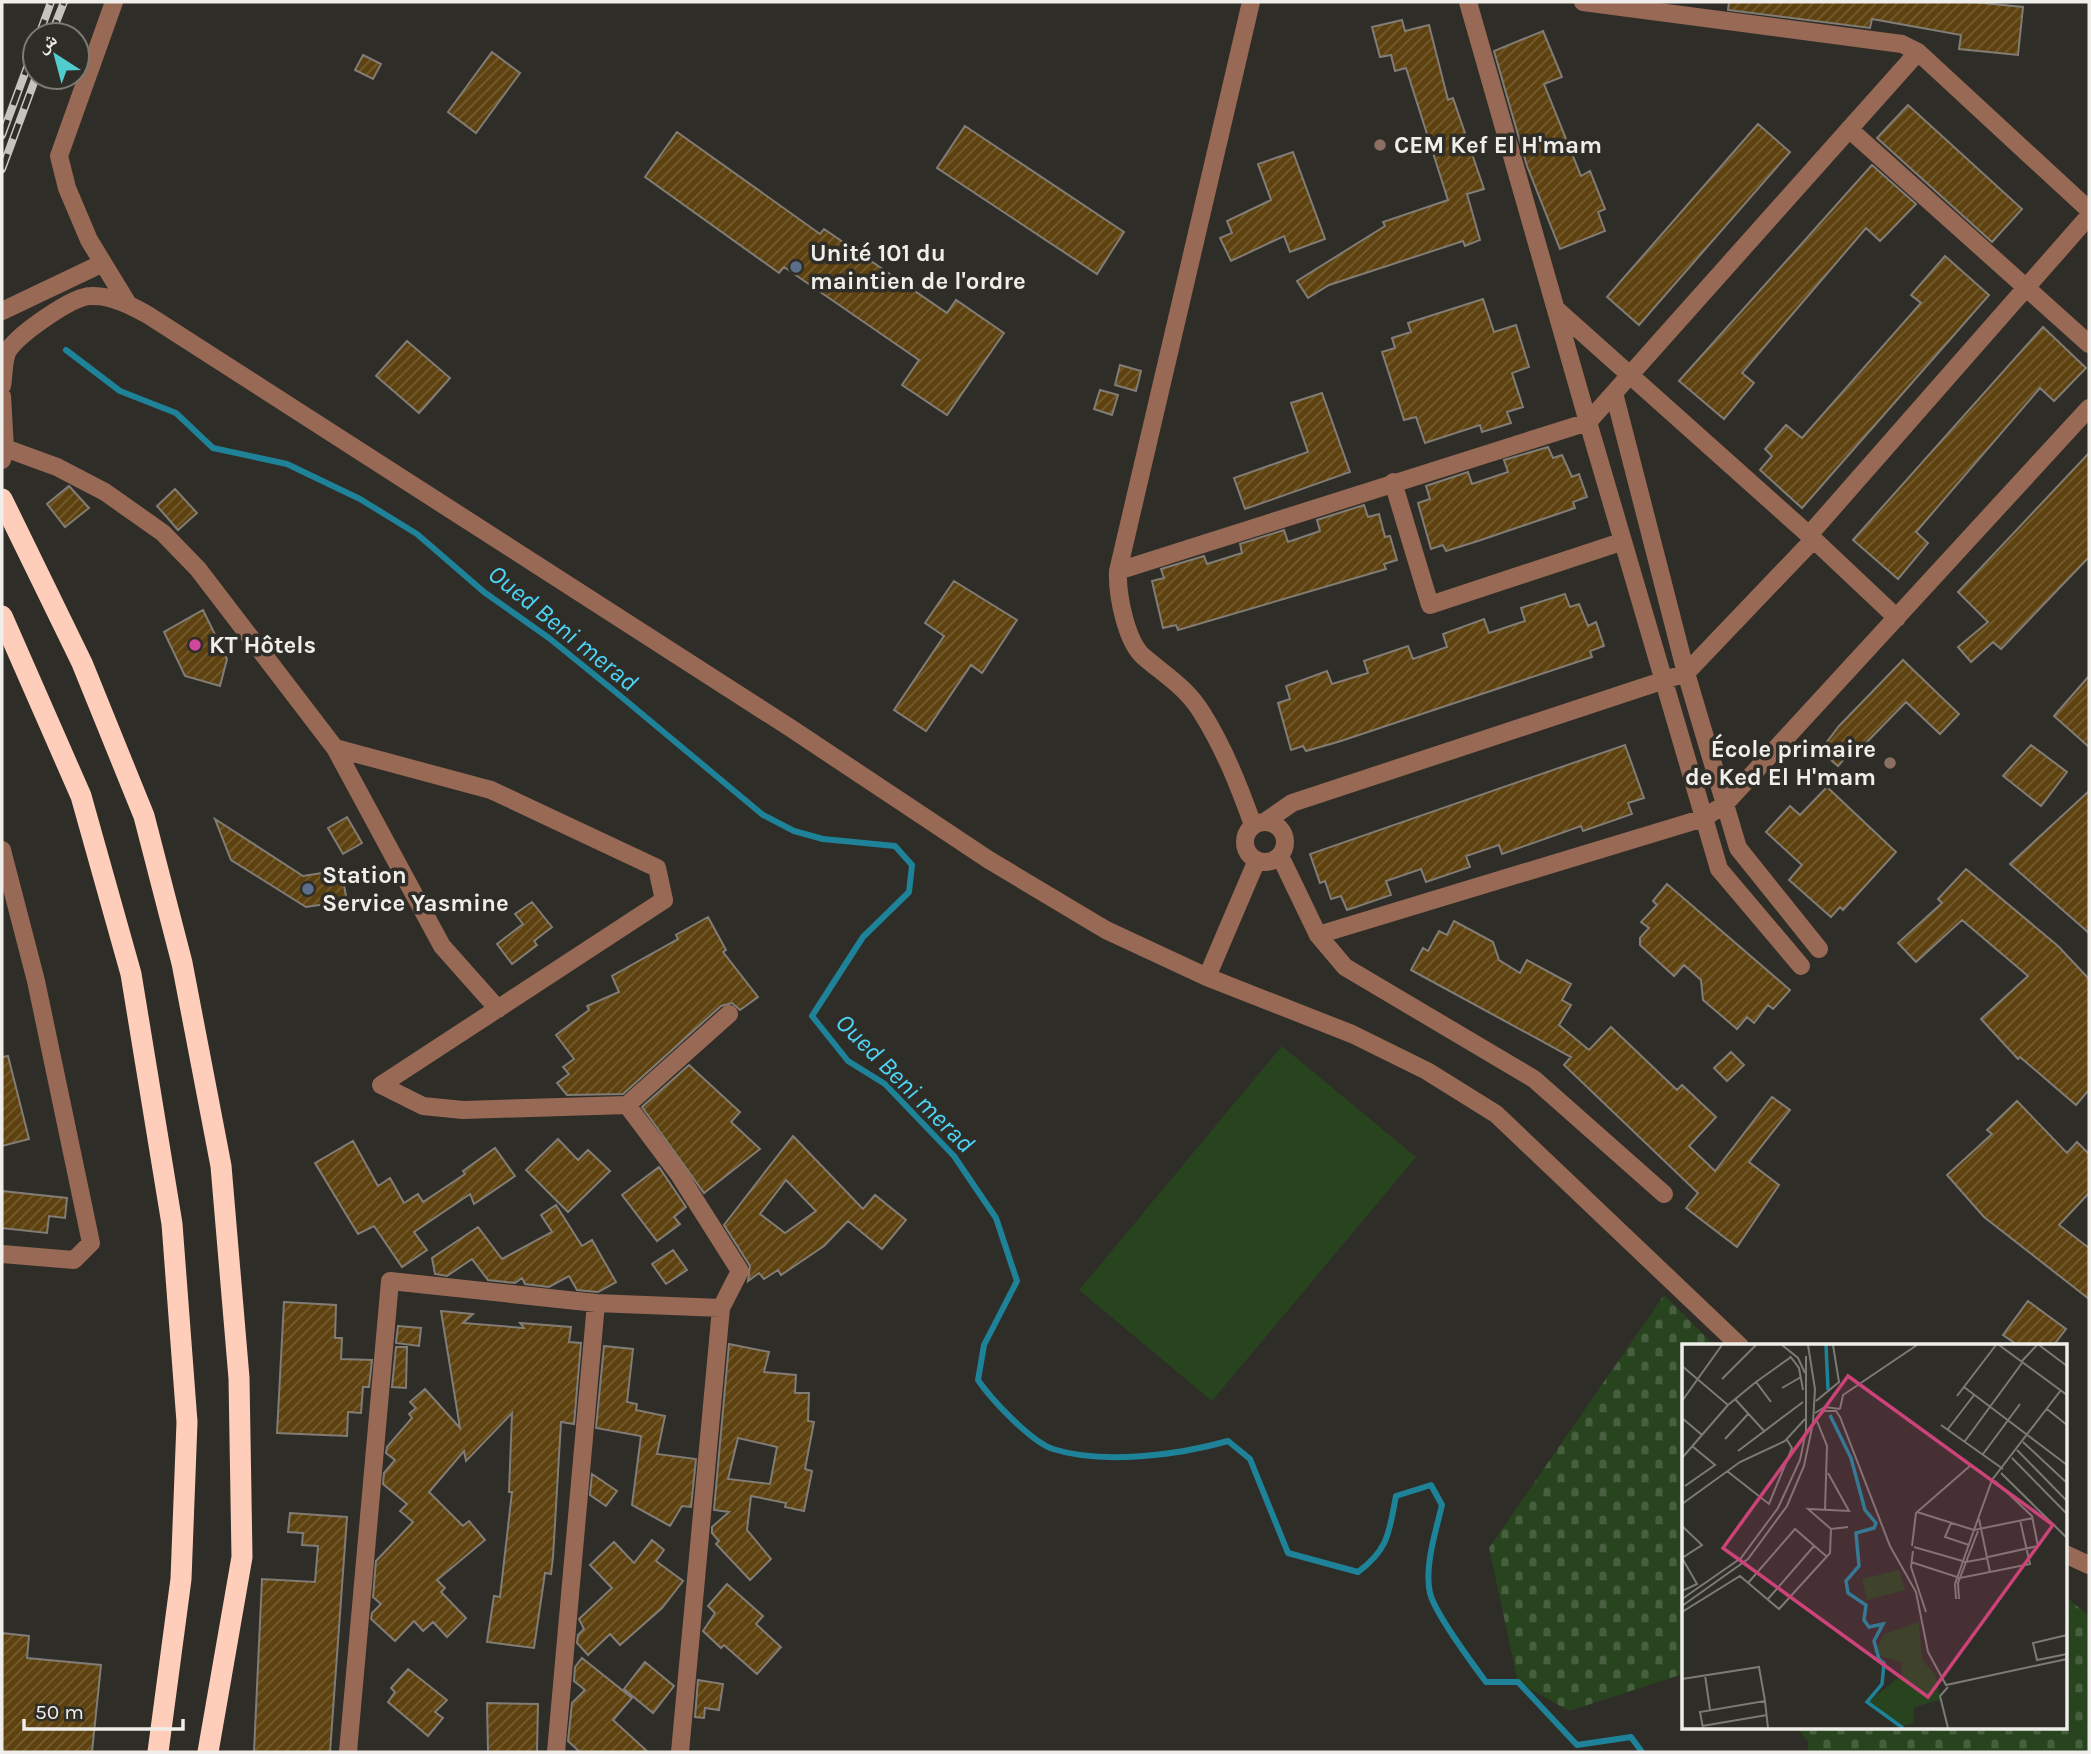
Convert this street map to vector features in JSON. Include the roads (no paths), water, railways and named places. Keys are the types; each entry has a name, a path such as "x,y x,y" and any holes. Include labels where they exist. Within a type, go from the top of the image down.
{"highway":[{"path":"2,499 82,663 144,816 182,963 221,1166 239,1378 242,1557 208,1752"},
{"path":"2,616 81,796 96,847 131,974 172,1224 187,1422 181,1579 158,1752"}],"street":[{"path":"114,2 59,156 67,188 89,240 128,304"},
{"path":"1251,2 1118,571 1120,602 1135,646 1142,656 1185,690 1201,712 1259,823"},
{"path":"1468,2 1621,542 1719,869 1801,966"},
{"path":"1583,2 1902,44 1918,52 2089,210"},
{"path":"1118,571 1588,422 1918,52"},
{"path":"1849,129 2089,344"},
{"path":"1259,823 1273,822 1283,832 1285,845 1280,856 1269,861 1251,857 1245,837 1259,823 1292,803 1686,673 1812,537 2089,216"},
{"path":"2,311 103,263"},
{"path":"2,386 8,351 36,324 85,296 96,295 128,304 185,335 989,860 1106,930 1207,976 1352,1034 1427,1071 1496,1114 1738,1344"},
{"path":"1556,309 1812,537 1897,618"},
{"path":"1614,393 1686,673 1738,848 1819,948"},
{"path":"2,396 3,454 57,467 105,492 163,533 198,569 335,748 442,946 498,1009"},
{"path":"1318,935 1704,818 1725,804 2089,408"},
{"path":"1393,482 1430,605 1621,542"},
{"path":"335,748 491,790 657,868 664,900 381,1084 423,1106 463,1110 627,1105 729,1014"},
{"path":"2,850 36,981 91,1243 74,1260 2,1254"},
{"path":"1280,856 1318,935 1345,967 1534,1079 1664,1194"},
{"path":"1207,976 1257,860"},
{"path":"627,1105 678,1173 740,1271 721,1308 680,1752"},
{"path":"348,1752 390,1281 596,1303 721,1308"},
{"path":"556,1752 596,1303"},
{"path":"2066,1554 2089,1565"}],"waterway":[{"name":"Oued Beni merad","path":"66,350 120,391 176,413 213,448 287,464 360,499 417,534 484,592 549,638 763,815 794,831 823,839 895,846 912,865 909,892 863,937 812,1016 848,1061 885,1084 954,1156 996,1218 1017,1281 984,1345 978,1380 984,1388 1012,1419 1034,1438 1053,1449 1073,1454 1141,1456 1228,1441 1250,1459 1288,1553 1358,1572 1382,1547 1389,1530 1396,1496 1431,1485 1442,1505 1428,1572 1430,1593 1446,1625 1486,1682 1518,1682 1577,1745 1631,1737 1642,1752"}],"railway":[{"path":"44,21 51,2"},
{"path":"57,21 64,2"},
{"path":"2,135 21,84"},
{"path":"2,169 31,91"}],"place":[{"name":"CEM Kef El H'mam","path":"1380,145"},
{"name":"Unité 101 du maintien de l'ordre","path":"796,267"},
{"name":"KT Hôtels","path":"195,645"},
{"name":"École primaire de Ked El H'mam","path":"1890,763"},
{"name":"Station Service Yasmine","path":"308,889"}]}
